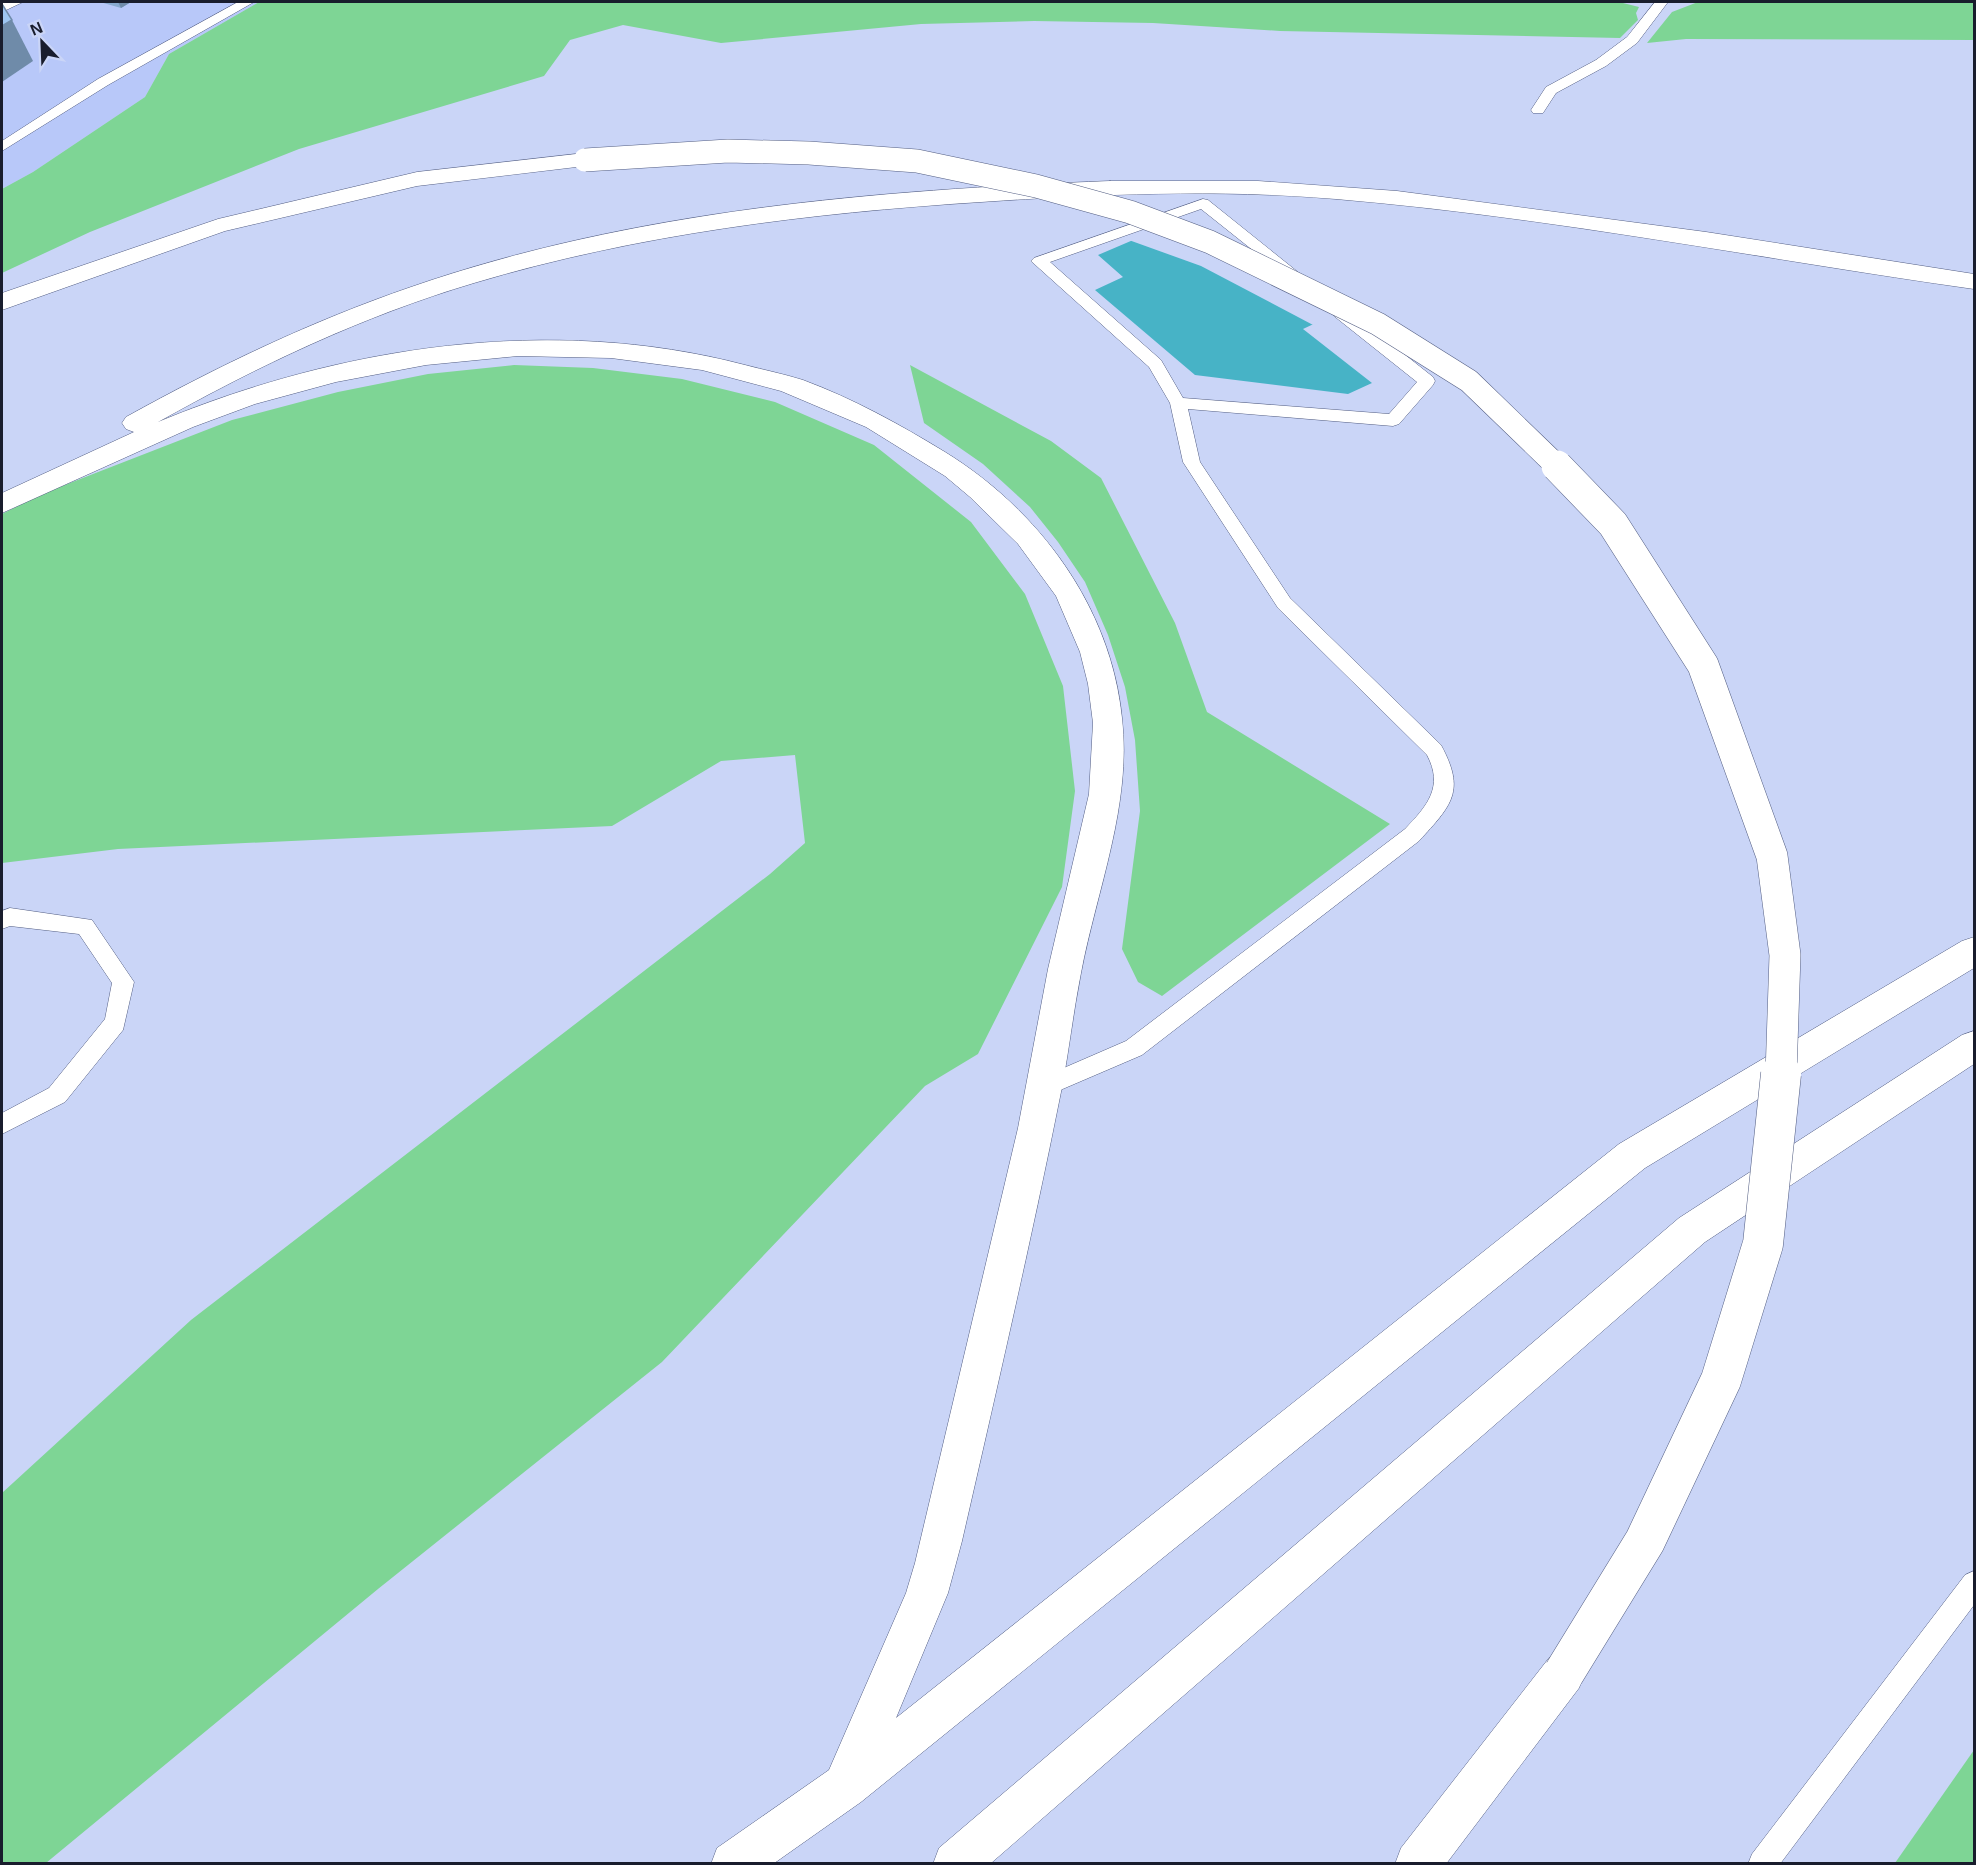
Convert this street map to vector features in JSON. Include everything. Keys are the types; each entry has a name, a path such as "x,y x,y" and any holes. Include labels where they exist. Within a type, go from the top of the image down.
{"highway":[{"path":"2,302 53,282 218,226 417,179 585,160 728,151 809,153 917,161 1035,186 1130,212 1209,242 1378,324 1469,381 1544,452 1613,524 1703,665 1772,856 1785,955 1781,1089 1763,1244 1721,1380 1645,1541 1563,1673 1417,1863"},
{"path":"2,498 202,385 317,331 463,278 636,236 826,208 1018,191 1197,186 1311,190 1422,201 1735,242 1974,282"},
{"path":"2,504 110,453 246,398 418,357 525,346 652,353 719,364 784,381 856,410 926,449 975,484 1026,537 1065,586 1092,643 1103,680 1110,739 1103,821 1065,966 1044,1087 929,1586 845,1786"},
{"path":"733,1863 845,1786 1632,1156 1974,951"},
{"path":"955,1863 1692,1230 1974,1046"}],"lane":[{"path":"2,8 16,2"},
{"path":"2,147 103,82 247,2"},
{"path":"1538,110 1551,90 1601,63 1632,40 1661,2"},
{"path":"1044,1087 1134,1048 1412,835 1434,811 1446,787 1446,769 1434,750 1284,603 1191,462 1178,403 1155,364 1039,261 1203,203 1427,381 1393,420 1178,403"},
{"path":"2,920 10,917 85,926 123,982 115,1023 57,1095 2,1124"},
{"path":"1762,1863 1974,1584"}],"shaded area":[{"path":"2,2 259,2 169,54 145,97 33,172 2,189"},
{"path":"259,2 1619,2 1639,7 1636,13 1638,20 1620,38 1280,31 1153,23 1034,21 921,24 721,43 623,25 570,40 544,76 299,149 90,232 2,273 2,189 33,172 145,97 169,54"},
{"path":"1698,2 1974,2 1974,40 1686,39 1647,43 1672,12"},
{"path":"1187,217 1320,321 1303,329 1372,383 1348,394 1195,375 1095,290 1123,277 1098,255"},
{"path":"514,365 593,368 682,379 775,402 874,445 971,522 1025,594 1063,686 1075,791 1062,887 978,1054 925,1086 662,1362 378,1589 46,1863 2,1864 2,1493 191,1320 770,874 805,843 795,755 721,761 612,826 118,849 2,863 2,514 39,495 232,420 338,392 428,374"},
{"path":"910,365 1051,441 1101,478 1175,623 1207,712 1390,824 1162,996 1138,982 1122,949 1140,811 1135,740 1125,687 1108,635 1085,582 1058,542 1030,507 983,464 924,423"},
{"path":"1974,1750 1974,1863 1895,1863"}],"pier":[{"path":"1189,214 1322,318 1323,322 1315,326 1201,266 1126,239"}],"building":[{"path":"2,4 12,20 2,26"}]}
